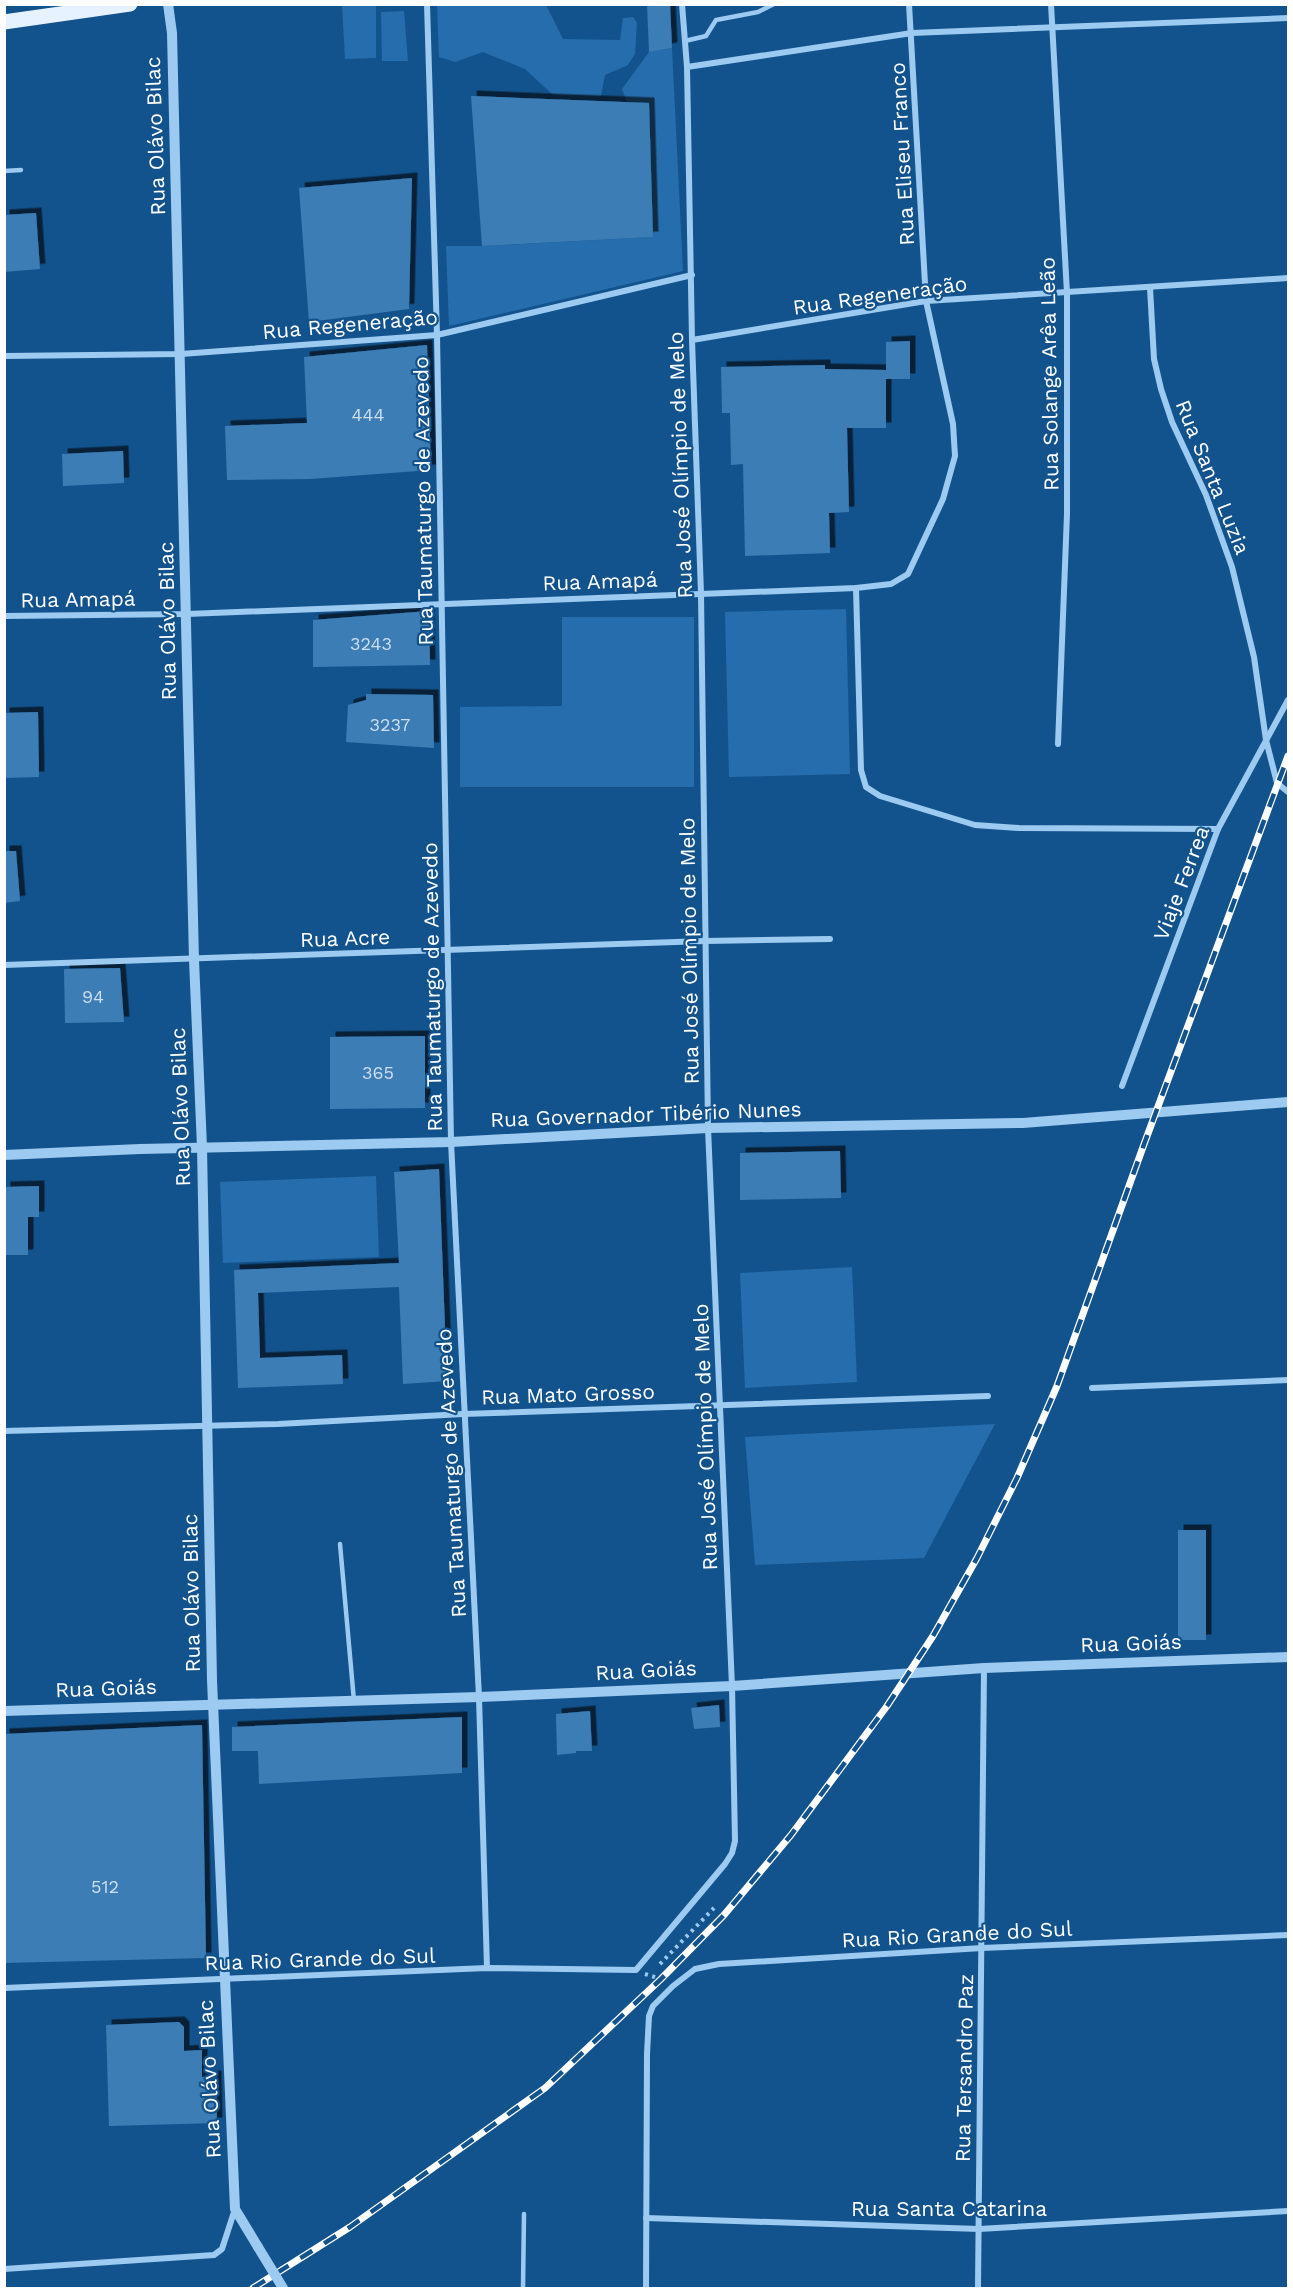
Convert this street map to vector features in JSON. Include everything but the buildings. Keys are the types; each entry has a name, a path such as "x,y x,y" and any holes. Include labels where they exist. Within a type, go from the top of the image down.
{"main road":[{"path":"4,22 130,4"}],"street":[{"name":"Rua Olávo Bilac","path":"168,4 172,45 181,354 194,960 202,1147 214,1705 235,2209"},
{"name":"Rua Taumaturgo de Azevedo","path":"427,4 437,335 451,1142 479,1697 487,1968"},
{"name":"Rua José Olímpio de Melo","path":"636,1970 725,1864 732,1853 735,1841 732,1686 708,1128 701,593 692,340 687,67 682,4"},
{"name":"Rua Eliseu Franco","path":"909,4 926,301"},
{"name":"Rua Solange Arêa Leão","path":"1051,4 1067,293 1067,514 1058,744"},
{"path":"687,67 912,33 1288,18"},
{"name":"Rua Regeneração","path":"4,356 181,354 437,335 692,275"},
{"name":"Rua Regeneração","path":"692,340 926,301 1288,278"},
{"name":"Rua Santa Luzia","path":"1150,288 1154,359 1161,389 1172,422 1206,495 1232,567 1254,657 1266,740 1277,783 1288,792"},
{"name":"Rua Amapá","path":"4,616 187,614 856,588 891,584 908,574 943,499 955,456 953,424 926,301"},
{"path":"856,588 858,716 861,770 866,787 880,796 975,825 1019,828 1218,829"},
{"name":"Viaje Ferrea","path":"1122,1086 1218,829 1288,700"},
{"name":"Rua Acre","path":"4,965 705,941 830,939"},
{"name":"Rua Governador Tibério Nunes","path":"4,1155 202,1147 451,1142 708,1128 1023,1123 1288,1102"},
{"path":"1092,1388 1288,1380"},
{"name":"Rua Mato Grosso","path":"4,1431 278,1424 463,1414 988,1396"},
{"name":"Rua Goiás","path":"4,1711 479,1697 732,1686 984,1668 1288,1657"},
{"name":"Rua Tersandro Paz","path":"978,2289 984,1668"},
{"name":"Rua Rio Grande do Sul","path":"646,2218 649,2016 652,2006 695,1969 719,1964 982,1948 1288,1935"},
{"name":"Rua Rio Grande do Sul","path":"4,1988 487,1968 636,1970"},
{"path":"235,2209 283,2289"},
{"path":"4,2269 214,2255 222,2249 235,2209"},
{"name":"Rua Santa Catarina","path":"646,2218 979,2229 1288,2211"},
{"path":"646,2218 646,2289"}],"lane":[{"path":"685,41 706,36 716,20 758,12 774,4"},
{"path":"4,171 21,170"},
{"path":"340,1544 354,1701"},
{"path":"523,2289 524,2214"}],"path":[{"path":"649,1975 714,1908"},
{"path":"636,1970 673,1986"}],"shaded area":[{"path":"342,5 376,5 376,58 345,59"},
{"path":"437,5 546,5 563,39 620,40 623,18 633,17 637,23 635,54 628,65 605,75 601,96 553,95 525,69 483,52 455,62 439,57"},
{"path":"404,11 408,61 382,61 381,12"},
{"path":"672,48 683,271 449,326 446,246 653,237 649,103 627,102 622,89 649,52"},
{"path":"846,609 850,774 729,777 725,612"},
{"path":"562,617 694,617 694,787 460,787 460,707 562,706"},
{"path":"376,1176 379,1257 223,1263 220,1182"},
{"path":"852,1267 857,1382 745,1388 740,1273"},
{"path":"995,1424 924,1558 755,1565 745,1437"}],"railway":[{"path":"253,2288 350,2227 545,2088 661,1979 724,1915 791,1835 887,1706 933,1636 977,1558 1017,1478 1057,1386 1288,756"}]}
